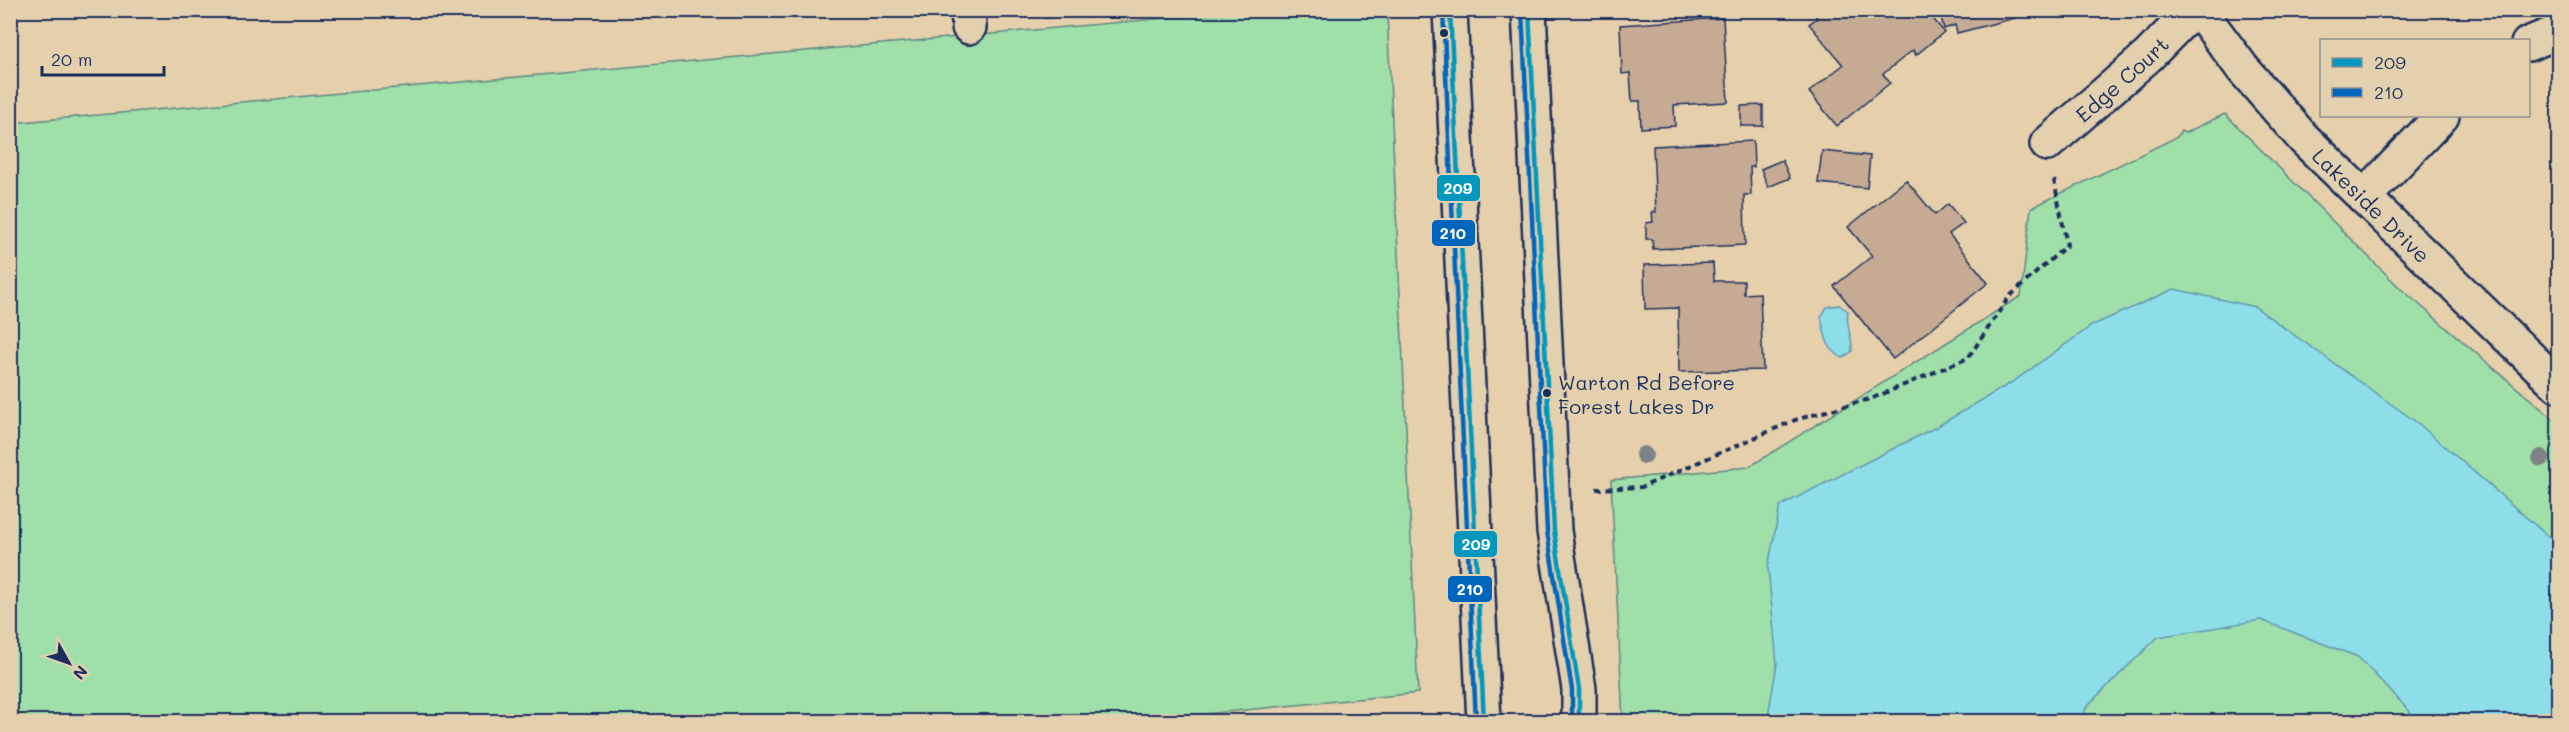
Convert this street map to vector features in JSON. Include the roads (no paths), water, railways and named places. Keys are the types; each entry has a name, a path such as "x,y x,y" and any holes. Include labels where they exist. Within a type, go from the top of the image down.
{"main road":[{"path":"1450,10 1484,722"},
{"path":"1528,10 1554,531 1579,689 1579,722"},
{"name":"Edge Court","path":"2047,144 2148,56 2193,10"},
{"name":"Lakeside Drive","path":"2199,10 2243,69 2304,139 2559,385"},
{"path":"2530,44 2559,32"},
{"path":"2364,197 2441,117"}],"water":[{"path":"2174,289 2255,307 2419,424 2558,545 2558,721 2419,721 2358,657 2261,620 2158,637 2087,706 2081,721 1767,721 1777,664 1768,567 1780,506 1938,426 2014,381 2093,325"},
{"path":"1839,305 1848,311 1852,346 1852,351 1843,358 1829,346 1821,317 1827,307"}],"place":[{"name":"Warton Rd Before Forest Lakes Dr","path":"1547,393"}]}
